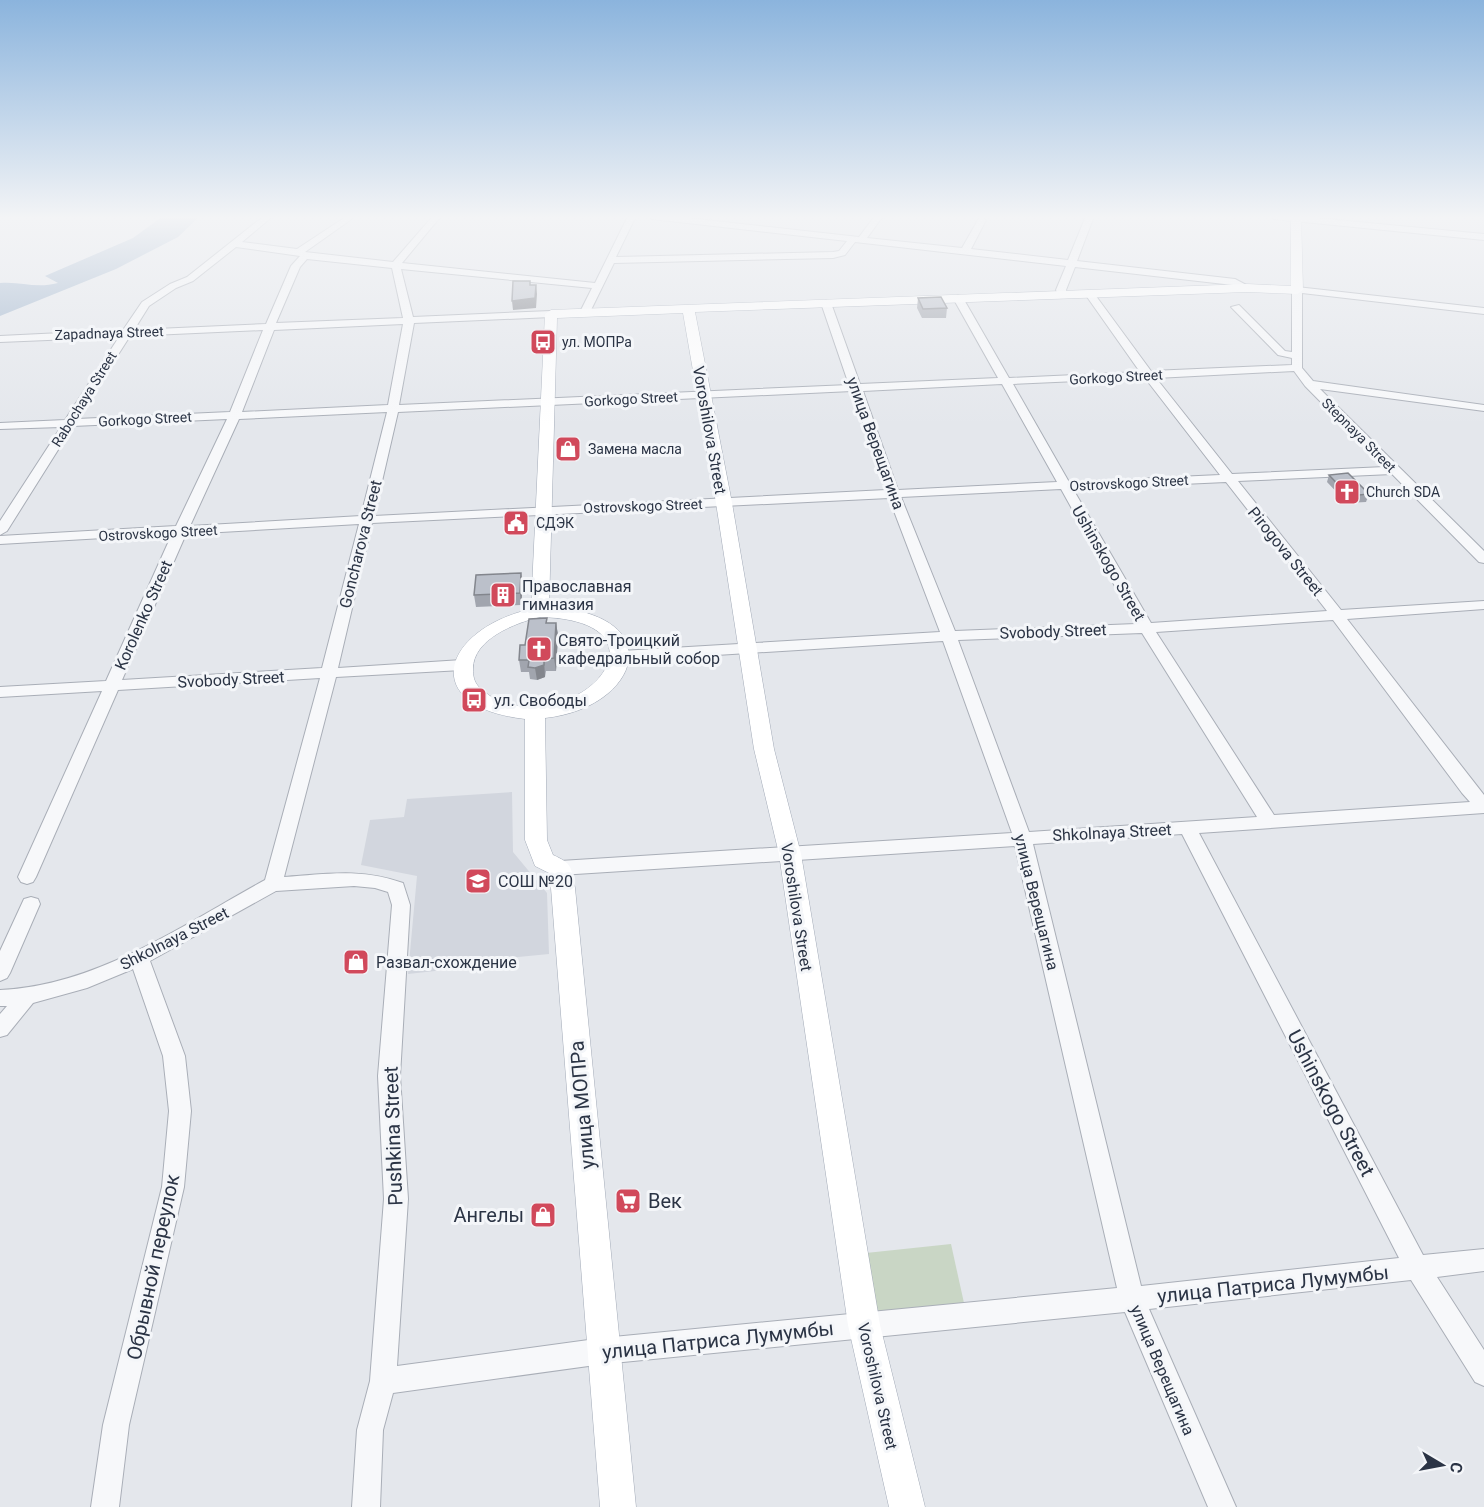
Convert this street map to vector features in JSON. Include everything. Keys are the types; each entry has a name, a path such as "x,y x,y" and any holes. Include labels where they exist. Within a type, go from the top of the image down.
{"main road":[{"name":"Zapadnaya Street","path":"551,314 1247,288 1297,290"},
{"name":"Voroshilova Street","path":"688,308 724,503 764,749 790,854 864,1325 907,1507"},
{"path":"540,612 551,314"},
{"path":"540,612 577,615 593,620 611,633 618,643 621,656 619,666 612,677 582,701 562,710 535,713 513,712 491,705 474,693 464,679 462,665 472,648 483,636 500,624 519,616 540,612"},
{"path":"535,713 536,840 543,860 560,868"},
{"name":"улица МОПРа","path":"560,868 618,1507"}],"street":[{"name":"Rabochaya Street","path":"0,531 145,304 172,286"},
{"name":"Korolenko Street","path":"27,877 180,532 235,415 287,286"},
{"name":"Goncharova Street","path":"273,884 329,673 393,409 409,321 401,286"},
{"path":"585,312 598,286"},
{"path":"1062,286 1062,295"},
{"path":"1297,362 1297,290 1484,311"},
{"name":"Pirogova Street","path":"1090,294 1228,479 1338,615 1468,789 1484,806"},
{"name":"Ushinskogo Street","path":"958,298 1146,628 1269,822"},
{"name":"улица Верещагина","path":"826,303 894,495 949,636 1022,837 1132,1299 1222,1507"},
{"name":"Stepnaya Street","path":"1236,307 1282,353 1297,362 1309,384 1484,559"},
{"name":"Zapadnaya Street","path":"0,339 551,314"},
{"name":"Gorkogo Street","path":"0,426 1149,376 1297,362"},
{"path":"1309,384 1484,408"},
{"name":"Ostrovskogo Street","path":"0,540 180,532 545,510 1395,471"},
{"path":"1462,537 1484,540"},
{"name":"Svobody Street","path":"621,656 949,636 1146,628 1484,605"},
{"name":"Svobody Street","path":"0,692 462,665"},
{"name":"Shkolnaya Street","path":"560,868 1484,806"},
{"name":"Ushinskogo Street","path":"1187,827 1417,1268 1484,1373"},
{"name":"Pushkina Street","path":"273,884 354,879 377,881 396,888 401,905 389,1076 396,1199 383,1381 370,1431 366,1507"},
{"name":"Shkolnaya Street","path":"0,998 26,997 80,982 140,958 273,884"},
{"path":"0,974 31,904"},
{"name":"Обрывной переулок","path":"105,1507 117,1425 173,1187 180,1111 174,1056 140,958"},
{"path":"0,1029 26,997"},
{"name":"улица Патриса Лумумбы","path":"383,1381 603,1351 1132,1299 1484,1260"}],"shaded area":[{"name":"СОШ №20","path":"512,792 513,852 547,893 549,954 454,963 453,969 408,974 417,876 361,865 370,820 404,817 407,799"}],"green space":[{"path":"951,1244 964,1303 876,1311 866,1253"}],"water":[{"path":"0,286 73,286 0,316"}],"building":[{"path":"513,286 536,286 535,298 512,301"},
{"path":"941,297 947,308 923,309 918,298"},
{"path":"1348,473 1369,494 1349,496 1329,475"},
{"path":"521,573 520,593 474,595 476,575"},
{"path":"547,618 546,623 556,623 554,658 544,659 544,665 535,668 528,667 529,660 519,660 520,645 525,645 529,619"}],"place":[{"name":"ул. МОПРа","path":"543,342"},
{"name":"Замена масла","path":"568,449"},
{"name":"Church SDA","path":"1347,492"},
{"name":"СДЭК","path":"516,523"},
{"name":"Православная гимназия","path":"503,595"},
{"name":"Свято-Троицкий кафедральный собор","path":"539,649"},
{"name":"ул. Свободы","path":"474,700"},
{"name":"СОШ №20","path":"478,881"},
{"name":"Развал-схождение","path":"356,962"},
{"name":"Век","path":"628,1201"},
{"name":"Ангелы","path":"543,1215"}]}
